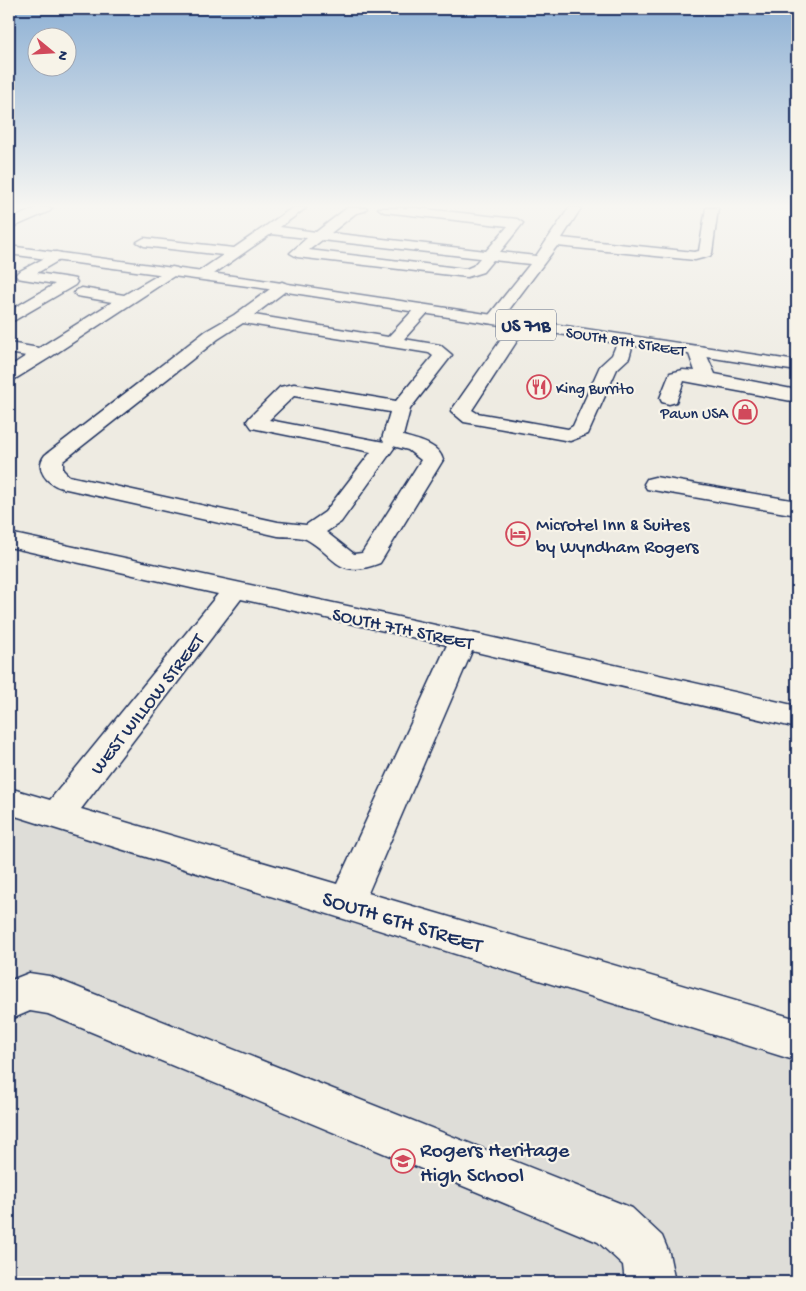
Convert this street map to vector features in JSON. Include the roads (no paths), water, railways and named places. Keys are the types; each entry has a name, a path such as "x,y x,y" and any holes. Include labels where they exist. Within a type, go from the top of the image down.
{"street":[{"path":"9,279 23,275 35,268"},
{"name":"SOUTH 8TH STREET","path":"151,268 797,366"},
{"path":"203,275 213,268"},
{"path":"426,268 467,273 479,268"},
{"path":"493,320 534,268"},
{"path":"9,375 172,271"},
{"path":"9,317 70,282 23,275"},
{"path":"282,287 240,318 212,335 52,459 52,472 62,481 278,529 311,532 347,560 360,562 371,558 432,460 431,455 415,446 259,424 257,421 287,391 294,390 401,408"},
{"path":"82,293 128,300"},
{"path":"392,342 423,309"},
{"path":"240,318 434,349 442,355 401,408 388,443 333,517 311,532"},
{"path":"520,324 461,411 471,418 570,435 581,430 609,366 620,358 626,340"},
{"path":"9,348 43,354"},
{"path":"697,351 707,378"},
{"path":"669,398 676,377 682,375 707,378 797,396"},
{"path":"655,484 797,508"},
{"name":"SOUTH 7TH STREET","path":"9,540 463,640 797,717"},
{"name":"WEST WILLOW STREET","path":"57,816 234,591"},
{"path":"346,903 463,640"},
{"name":"SOUTH 6TH STREET","path":"9,801 797,1040"},
{"path":"9,1001 29,992 49,995 615,1225 645,1254 650,1282"}],"place":[{"name":"King Burrito","path":"539,387"},
{"name":"Pawn USA","path":"745,412"},
{"name":"Microtel Inn & Suites by Wyndham Rogers","path":"518,534"},
{"name":"Rogers Heritage High School","path":"403,1161"}]}
